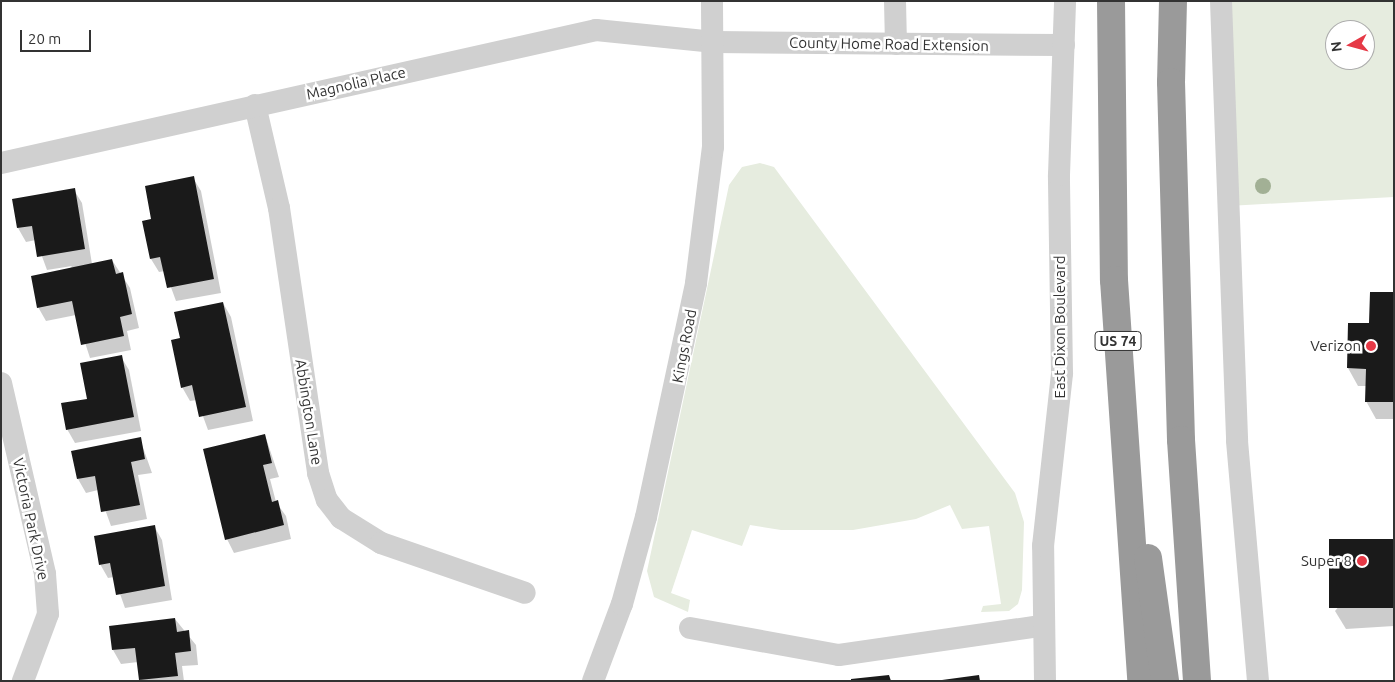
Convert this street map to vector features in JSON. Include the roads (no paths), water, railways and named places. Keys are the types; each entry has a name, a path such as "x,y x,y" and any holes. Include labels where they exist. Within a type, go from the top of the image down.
{"highway":[{"name":"US 74","path":"1111,1 1113,270 1141,681"},
{"path":"1173,1 1171,82 1181,440 1197,681"},
{"path":"1129,518 1150,563 1165,681"}],"street":[{"name":"Kings Road","path":"593,681 622,604 646,517 696,283 713,147 714,42 712,1"},
{"path":"895,1 896,44"},
{"name":"East Dixon Boulevard","path":"1045,681 1042,626 1044,533 1062,394 1059,175 1065,1"},
{"path":"1221,1 1237,442 1258,681"},
{"name":"Magnolia Place","path":"1,163 596,30 714,42"},
{"name":"County Home Road Extension","path":"714,42 1064,45"},
{"name":"Abbington Lane","path":"255,105 279,208 318,473 327,500 341,518 381,543 525,593"},
{"name":"Victoria Park Drive","path":"1,384 46,584 48,614 23,681"},
{"path":"690,628 839,655 1042,626"}],"place":[{"name":"Verizon","path":"1371,346"},
{"name":"Super 8","path":"1362,561"}]}
